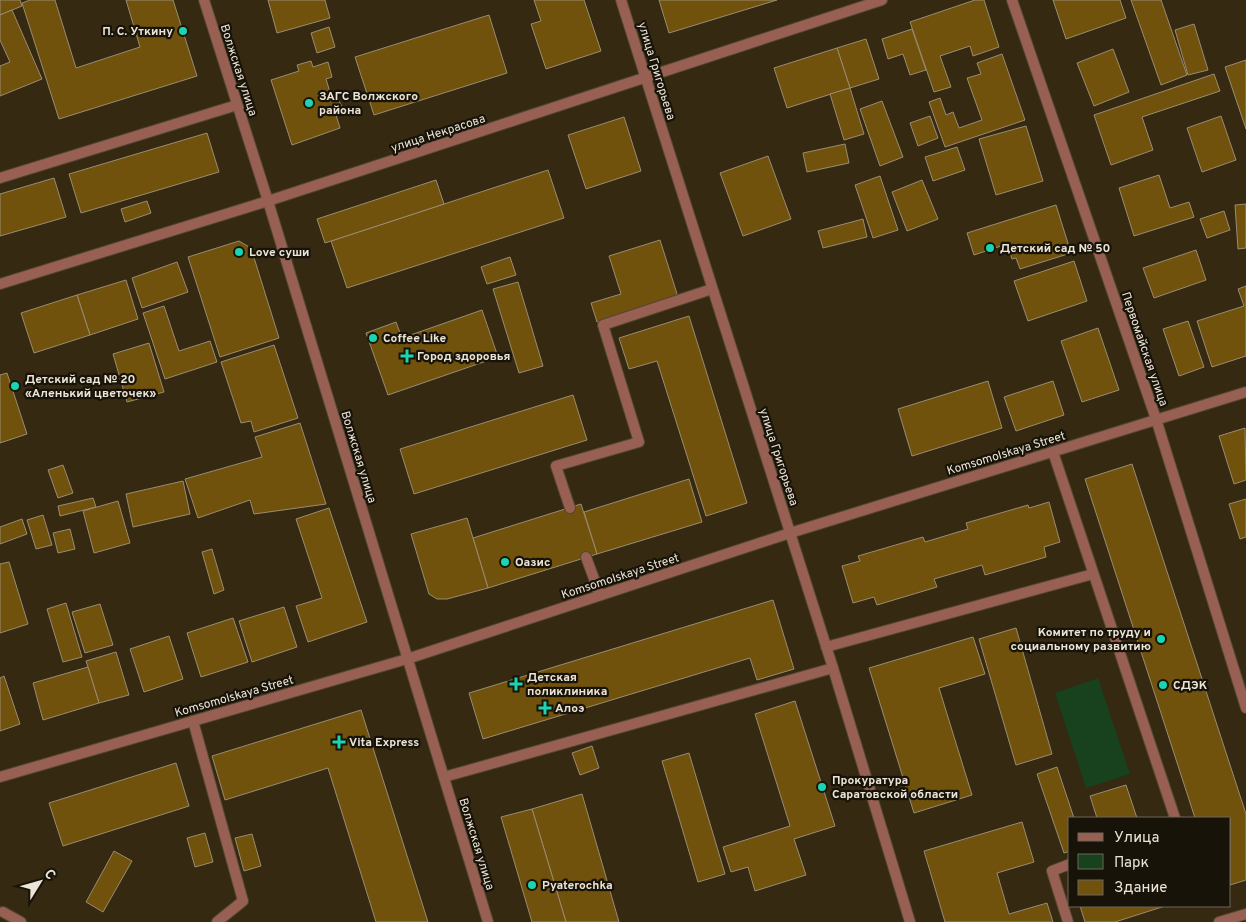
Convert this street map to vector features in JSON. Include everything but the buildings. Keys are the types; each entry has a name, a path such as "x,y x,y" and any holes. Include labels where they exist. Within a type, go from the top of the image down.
{"street":[{"name":"Волжская улица","path":"204,0 268,201 488,922"},
{"name":"улица Григорьева","path":"622,0 833,668 910,922"},
{"name":"улица Некрасова","path":"0,284 268,201 882,0"},
{"name":"Первомайская улица","path":"1012,0 1156,419 1246,708"},
{"path":"0,178 237,105"},
{"path":"570,508 556,466 639,442 603,325 712,289"},
{"name":"Komsomolskaya Street","path":"0,777 407,659 790,533 1246,392"},
{"path":"1053,452 1092,574 1175,817"},
{"path":"586,558 600,595"},
{"path":"826,647 1092,574"},
{"path":"444,777 833,668"},
{"path":"193,721 243,901 216,922"},
{"path":"1068,865 1052,871 1068,922"},
{"path":"2,912 21,922"},
{"path":"1220,922 1246,914"}],"green space":[{"path":"1098,678 1130,774 1086,788 1055,693"}],"place":[{"name":"П. С. Уткину","path":"183,31"},
{"name":"ЗАГС Волжского района","path":"309,103"},
{"name":"Детский сад № 50","path":"990,248"},
{"name":"Love суши","path":"239,252"},
{"name":"Coffee Like","path":"373,338"},
{"name":"Город здоровья","path":"407,356"},
{"name":"Детский сад № 20 «Аленький цветочек»","path":"15,386"},
{"name":"Оазис","path":"505,562"},
{"name":"Комитет по труду и социальному развитию","path":"1161,639"},
{"name":"Детская поликлиника","path":"516,684"},
{"name":"СДЭК","path":"1163,685"},
{"name":"Алоэ","path":"545,708"},
{"name":"Vita Express","path":"339,742"},
{"name":"Прокуратура Саратовской области","path":"822,787"},
{"name":"Pyaterochka","path":"532,885"}]}
